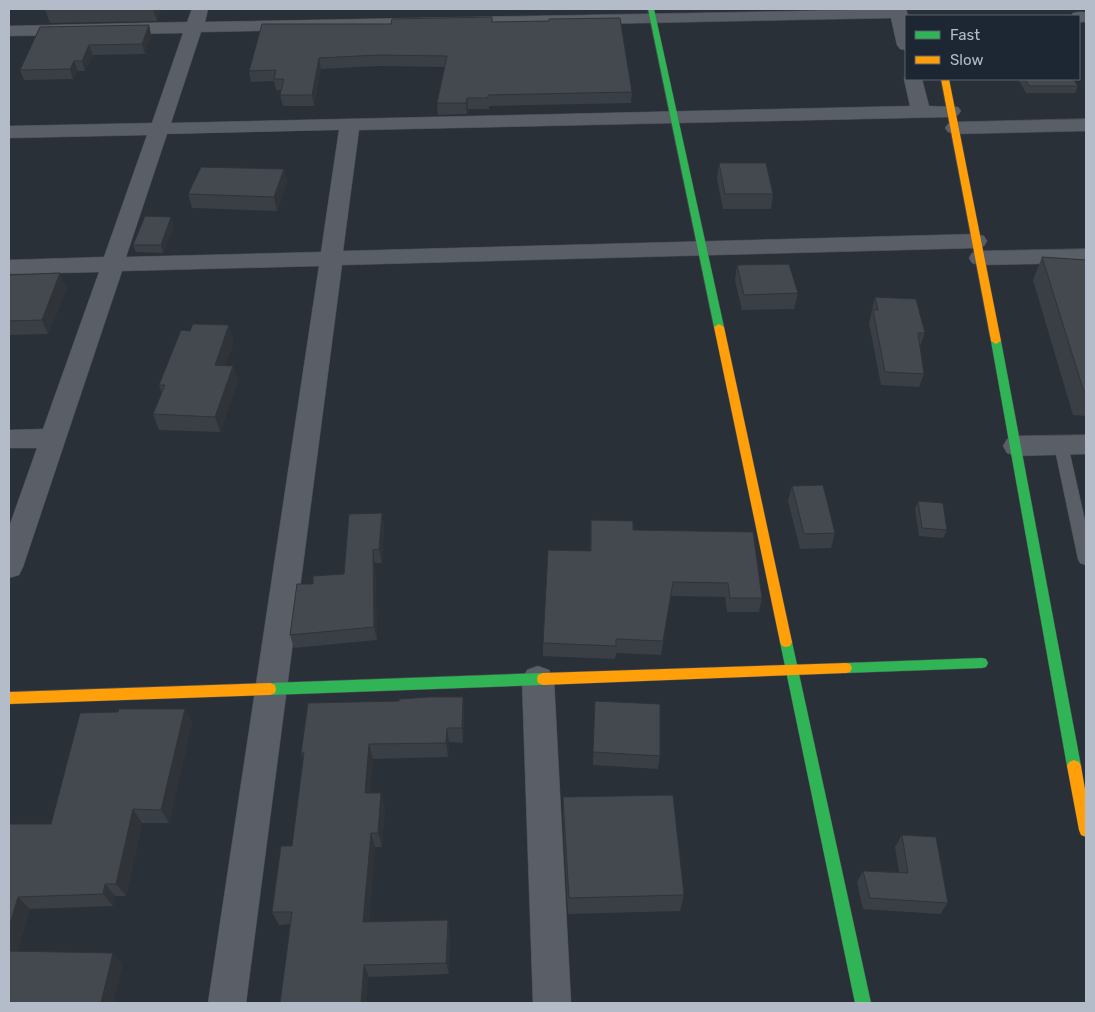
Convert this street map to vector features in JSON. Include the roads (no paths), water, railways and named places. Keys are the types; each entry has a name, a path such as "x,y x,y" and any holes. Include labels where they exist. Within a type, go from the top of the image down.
{"street":[{"path":"9,31 198,18 899,11 905,40"},
{"path":"652,13 863,1003"},
{"path":"9,567 198,18"},
{"path":"914,80 920,111"},
{"path":"945,80 1016,446 1086,830"},
{"path":"9,132 920,111 953,119 1086,125"},
{"path":"227,1003 350,125"},
{"path":"9,267 702,248 978,249 1086,256"},
{"path":"9,439 53,438"},
{"path":"1016,446 1074,445"},
{"path":"9,698 982,663"},
{"path":"538,680 552,1003"}],"lane":[{"path":"1074,445 1086,558"}]}
